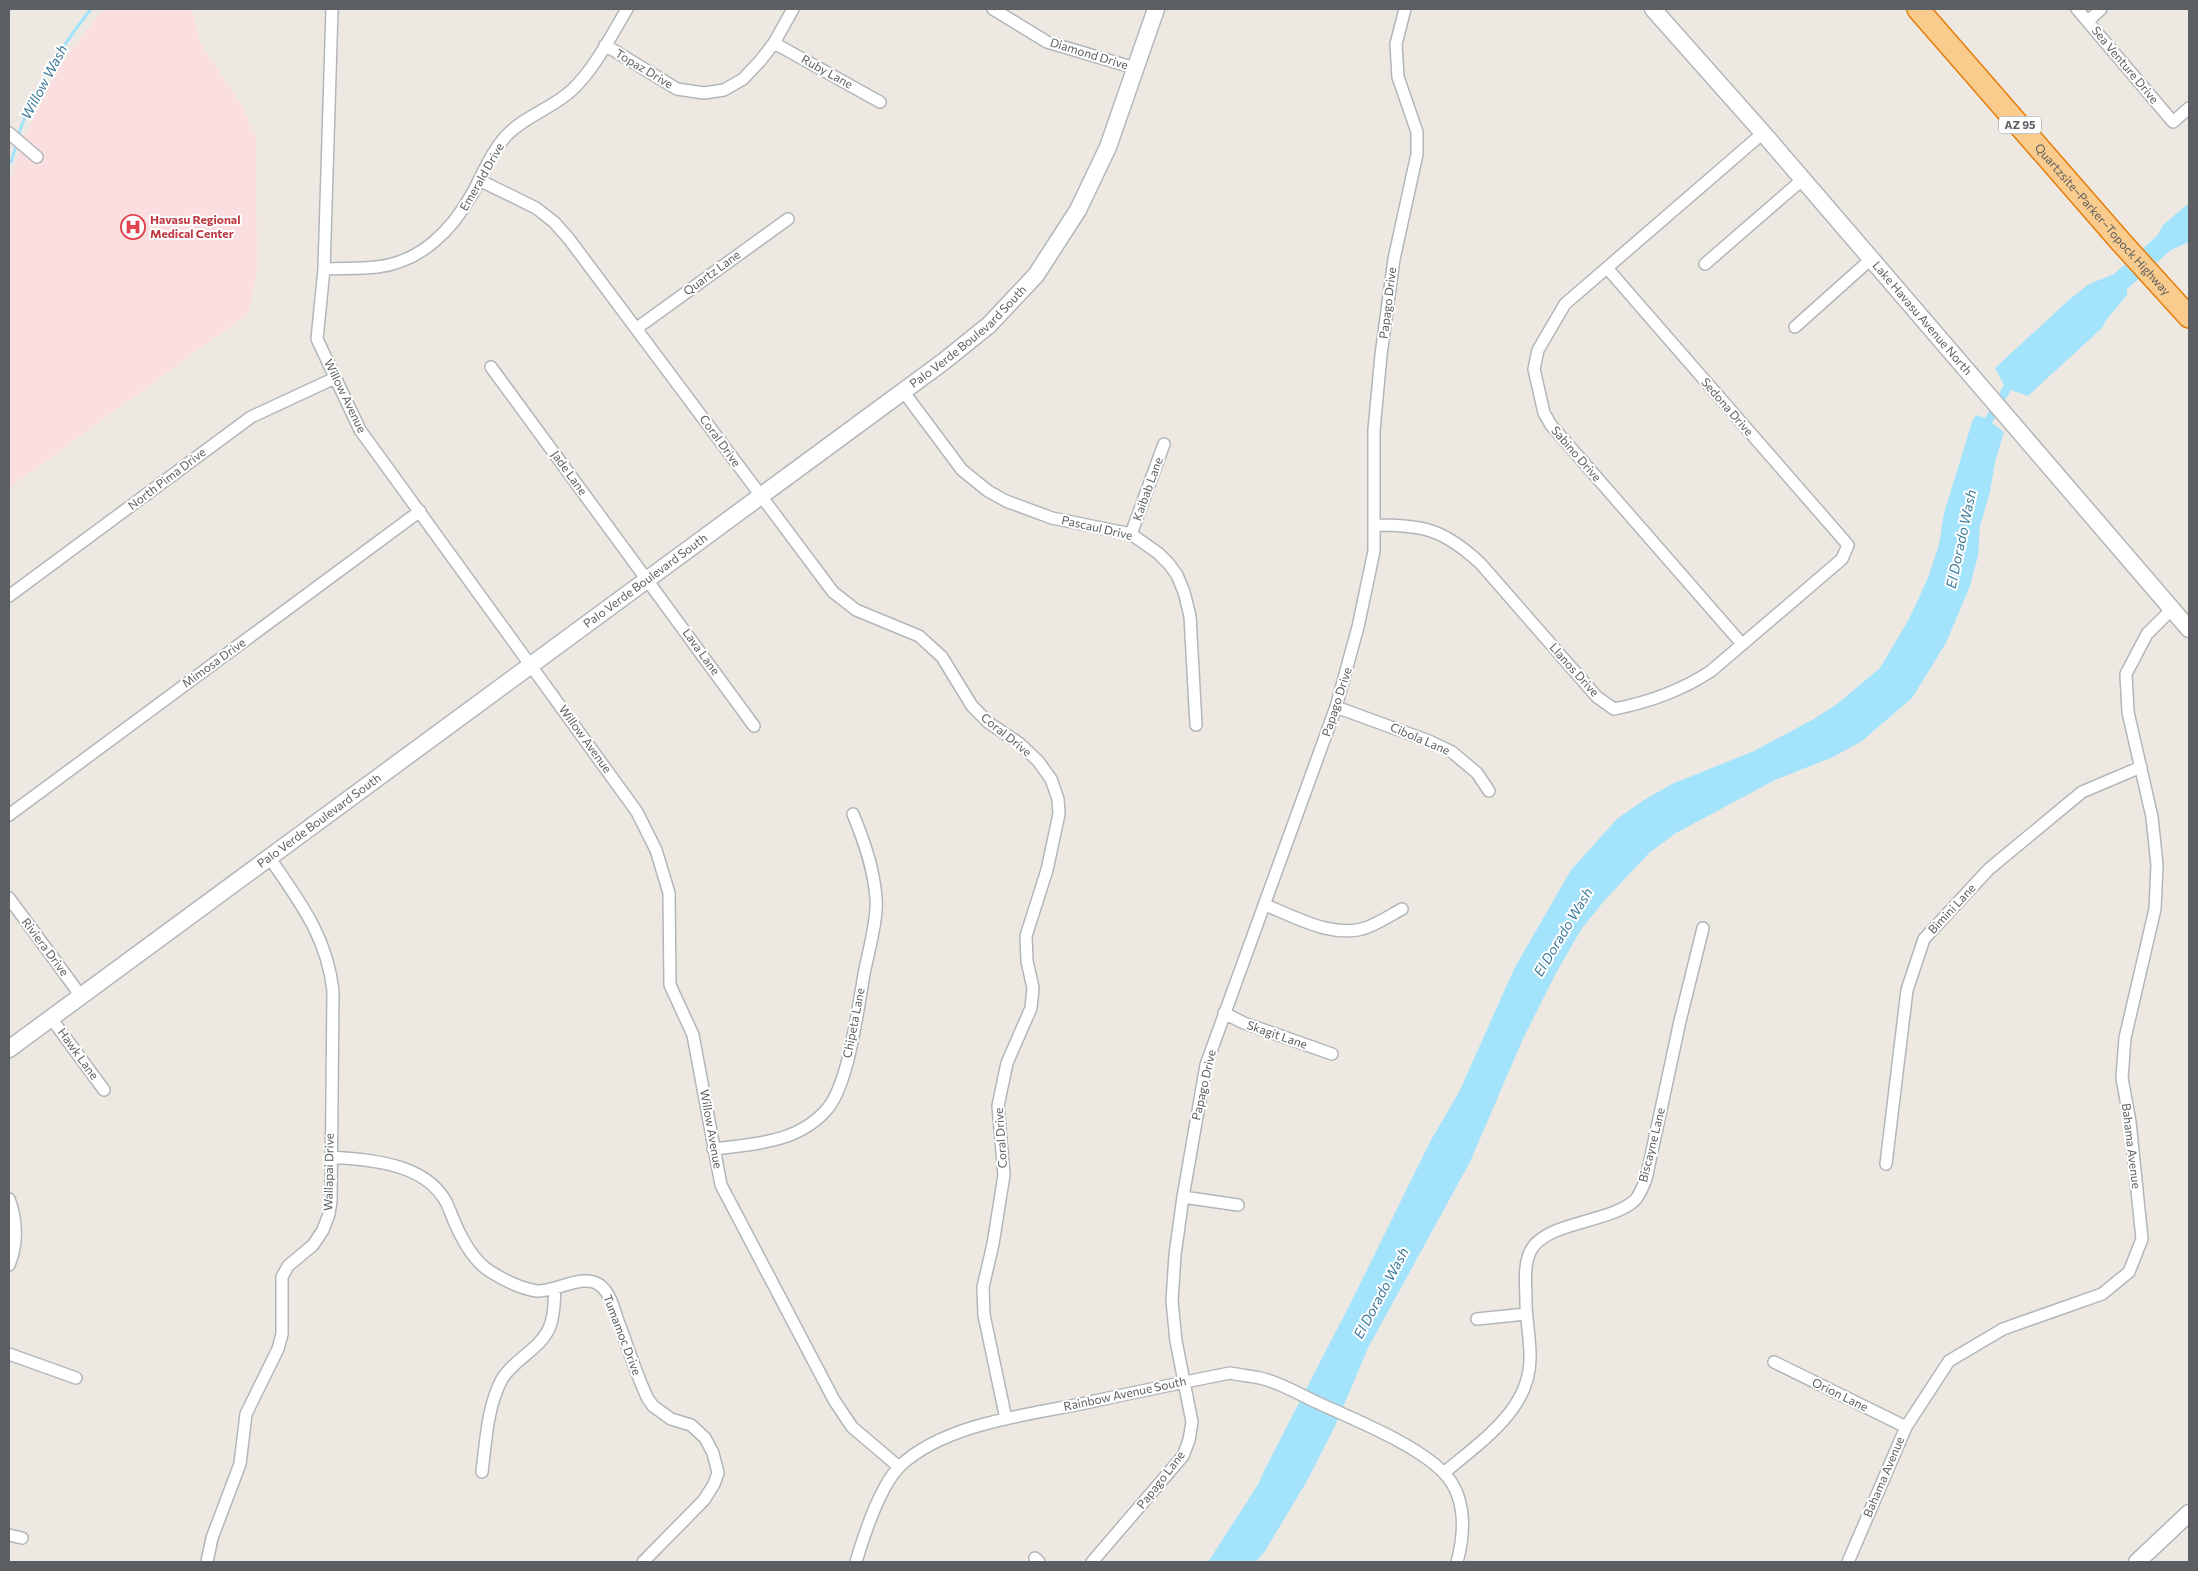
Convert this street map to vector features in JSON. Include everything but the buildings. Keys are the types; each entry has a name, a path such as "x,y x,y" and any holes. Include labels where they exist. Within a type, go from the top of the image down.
{"highway":[{"name":"Quartzsite–Parker–Topock Highway","path":"1918,9 2189,317"}],"main road":[{"name":"Palo Verde Boulevard South","path":"9,1049 903,391 989,325 1036,275 1078,210 1095,179 1156,9"},
{"name":"Lake Havasu Avenue North","path":"1653,9 1763,133 2189,630"},
{"path":"2138,1562 2189,1513"}],"street":[{"name":"Willow Avenue","path":"332,9 324,269 317,339 360,430 637,812 656,850 669,893 670,985 693,1035 700,1064 720,1185 834,1400 852,1427 899,1468"},
{"name":"Emerald Drive","path":"324,269 378,267 406,260 427,248 446,232 462,212 494,150 522,122 571,91 584,78 627,9"},
{"name":"Topaz Drive","path":"605,45 678,89 704,93 724,90 742,79 774,43 793,9"},
{"name":"Diamond Drive","path":"993,9 1046,42 1135,68"},
{"name":"Papago Drive","path":"1183,1382 1172,1301 1175,1255 1206,1065 1336,707 1348,668 1370,576 1375,525 1374,430 1381,355 1394,259 1417,154 1416,132 1398,77 1396,44 1405,9"},
{"name":"Sea Venture Drive","path":"2077,9 2173,122 2189,108"},
{"path":"2088,21 2101,9"},
{"name":"Ruby Lane","path":"774,43 880,102"},
{"name":"Sabino Drive","path":"1742,644 1550,425 1544,413 1534,369 1538,350 1565,304 1763,133"},
{"path":"10,134 37,157"},
{"name":"Coral Drive","path":"480,180 536,208 554,222 637,328 833,592 856,610 919,636 942,658 972,706 988,723 1018,743 1038,761 1051,779 1058,799 1059,814 1048,870 1026,936 1027,961 1033,988 1031,1008 1007,1063 998,1106 1004,1175 995,1235 982,1287 984,1315 1006,1419"},
{"path":"1705,264 1802,180"},
{"name":"Quartz Lane","path":"637,328 788,219"},
{"path":"1795,327 1871,259"},
{"name":"Sedona Drive","path":"1607,268 1848,545"},
{"name":"Jade Lane","path":"491,367 647,578"},
{"name":"North Pima Drive","path":"9,596 251,417 335,378"},
{"name":"Pascaul Drive","path":"903,391 962,470 988,491 1052,518 1131,534 1170,564 1177,574 1184,592 1190,616 1196,724"},
{"name":"Kaibab Lane","path":"1131,534 1164,444"},
{"name":"Mimosa Drive","path":"9,815 420,511"},
{"name":"Llanos Drive","path":"1375,525 1412,526 1432,530 1451,538 1480,562 1597,697 1614,709 1666,695 1690,685 1711,671 1842,559 1848,545"},
{"name":"Lava Lane","path":"647,578 754,726"},
{"name":"Bahama Avenue","path":"1848,1562 1906,1427 1948,1360 2003,1329 2102,1294 2130,1272 2142,1239 2130,1122 2122,1078 2125,1038 2155,909 2157,865 2152,817 2128,712 2126,674 2148,634 2171,610"},
{"name":"Cibola Lane","path":"1336,707 1429,741 1452,752 1477,773 1489,792"},
{"name":"Bimini Lane","path":"1886,1164 1907,990 1924,939 1989,869 2082,792 2141,767"},
{"name":"Chipeta Lane","path":"713,1150 773,1141 797,1133 828,1108 836,1094 846,1064 876,900 866,848 853,814"},
{"name":"Wallapai Drive","path":"207,1562 212,1538 240,1464 246,1414 278,1349 282,1334 282,1277 288,1266 312,1245 323,1230 329,1214 331,1201 333,991 330,967 312,920 269,857"},
{"name":"Riviera Drive","path":"9,898 81,996"},
{"path":"1265,905 1326,928 1343,931 1367,927 1402,909"},
{"name":"Biscayne Lane","path":"1444,1473 1507,1418 1521,1397 1528,1379 1530,1356 1526,1314 1526,1263 1535,1244 1560,1230 1622,1209 1637,1198 1646,1179 1680,1020 1703,928"},
{"name":"Skagit Lane","path":"1224,1013 1244,1023 1332,1054"},
{"name":"Hawk Lane","path":"52,1018 104,1090"},
{"name":"Tumamoc Drive","path":"330,1157 378,1161 413,1172 430,1183 442,1195 450,1210 453,1223 464,1242 490,1272 518,1285 537,1291 584,1281 597,1282 604,1288 612,1304 648,1399 653,1406 671,1419 691,1425 705,1438 713,1453 718,1472 714,1484 704,1500 643,1562"},
{"path":"1183,1197 1238,1205"},
{"path":"9,1199 14,1213 16,1236 9,1265"},
{"path":"482,1472 492,1401 503,1378 516,1362 539,1342 550,1328 554,1311 555,1288"},
{"path":"1477,1319 1526,1314"},
{"path":"9,1354 76,1378"},
{"name":"Orion Lane","path":"1774,1362 1906,1427"},
{"name":"Rainbow Avenue South","path":"856,1562 866,1531 881,1497 899,1468 920,1450 946,1436 1006,1419 1230,1373 1262,1378 1309,1399 1416,1451 1444,1473 1458,1494 1463,1516 1462,1545 1457,1562"},
{"name":"Papago Lane","path":"1092,1562 1183,1456 1190,1440 1192,1422 1183,1382"},
{"path":"9,1535 22,1538"}],"shaded area":[{"name":"Havasu Regional Medical Center","path":"106,9 192,9 200,43 242,106 256,137 257,271 249,313 9,488 9,184 26,134 59,67 98,15"}],"water":[{"name":"El Dorado Wash","path":"2189,203 2189,242 2171,250 2127,289 2127,295 2102,328 2028,396 2011,390 1992,423 2004,432 1980,526 1978,556 1970,586 1946,643 1912,698 1862,741 1833,757 1775,780 1676,833 1649,853 1605,900 1582,928 1556,973 1522,1041 1470,1162 1368,1348 1335,1426 1307,1481 1265,1551 1256,1562 1208,1562 1259,1483 1431,1140 1459,1092 1515,967 1571,870 1617,819 1644,800 1672,784 1754,751 1812,720 1837,704 1880,668 1909,619 1927,580 1939,545 1944,513 1973,419 1977,415 1985,418 2004,385 1995,368 2070,299 2089,284 2114,274 2158,235 2162,226"}],"waterway":[{"name":"Willow Wash","path":"18,137 23,121 39,87 70,37 91,9"},
{"name":"Willow Wash","path":"11,162 17,143"}],"place":[{"name":"Havasu Regional Medical Center","path":"133,227"}]}
